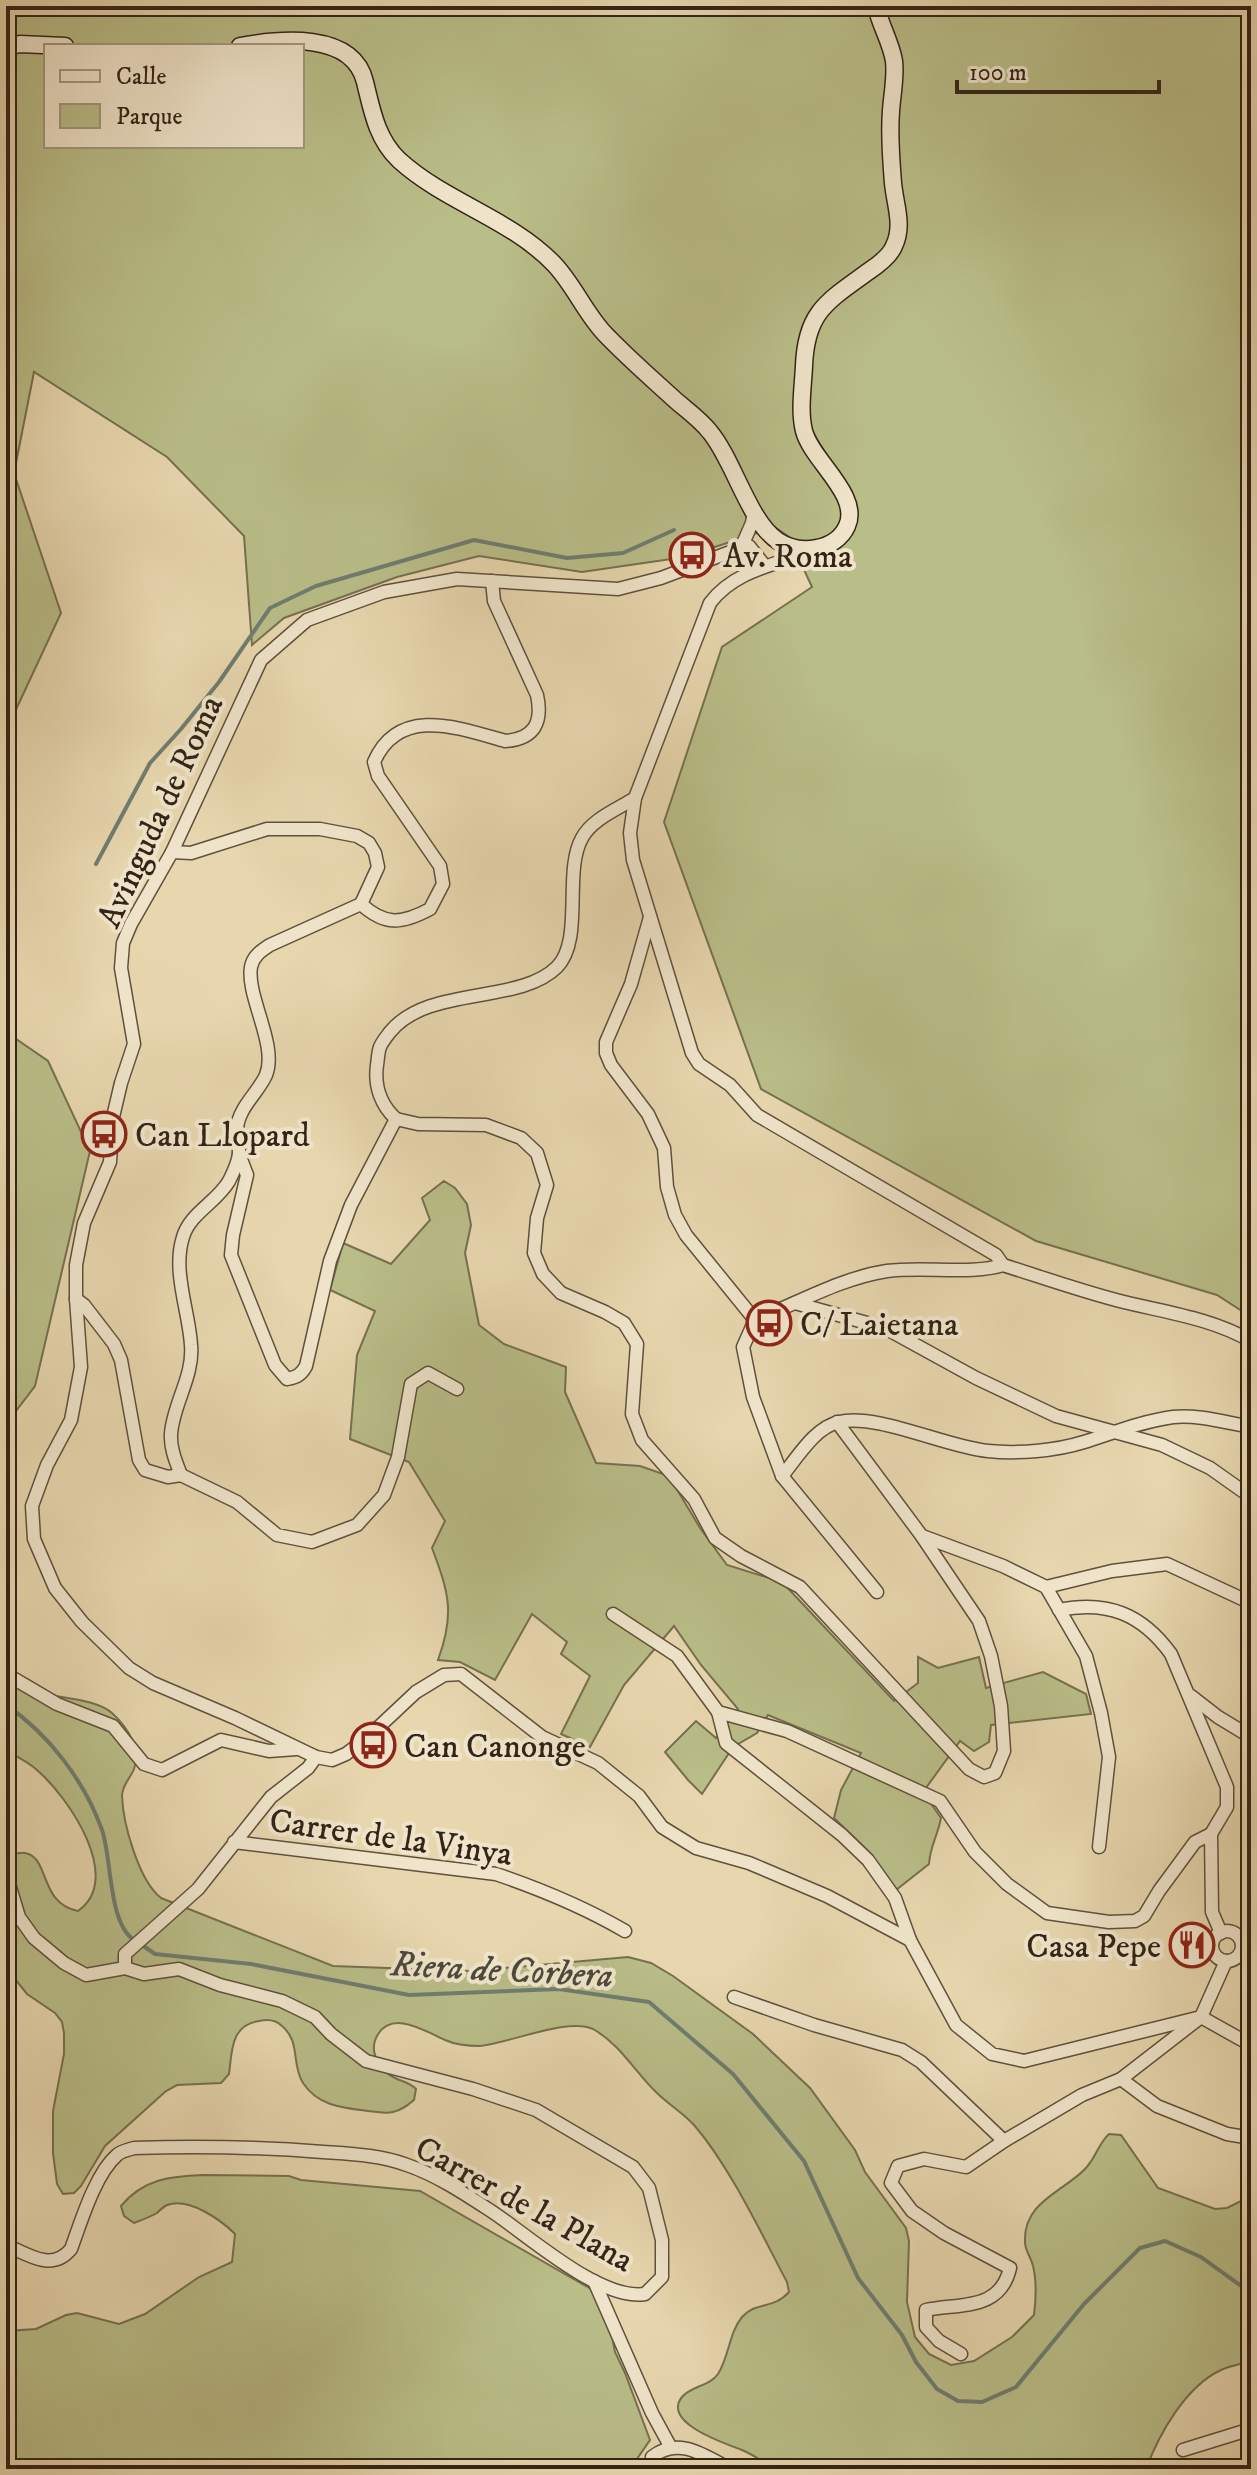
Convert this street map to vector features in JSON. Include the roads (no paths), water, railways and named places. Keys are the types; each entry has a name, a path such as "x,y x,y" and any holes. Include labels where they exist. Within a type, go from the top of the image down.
{"street":[{"path":"876,6 894,59 891,145 893,187 900,226 893,249 877,266 830,299 811,323 804,351 804,431 816,456 844,495 850,512 846,528 830,543 767,566 725,586 710,603 635,798 631,846 687,1042 699,1064 730,1085 757,1115 996,1255 1003,1265"},
{"path":"256,44 303,40 330,47 355,61 365,81 375,122 393,154 427,182 519,235 558,268 601,329 712,434 754,510 774,538 779,551 776,559 767,566"},
{"path":"6,47 44,45"},
{"path":"754,510 742,549 767,566"},
{"name":"Avinguda de Roma","path":"316,1757 153,1683 129,1668 82,1622 55,1588 34,1539 32,1506 47,1465 71,1420 81,1367 76,1265 84,1223 110,1162 113,1117 134,1044 121,968 123,943 172,852 261,660 307,620 384,592 457,579 618,589 641,585 742,549 762,537 774,538"},
{"path":"774,538 793,548 819,548"},
{"path":"361,904 374,917 400,922 430,909 443,884 440,866 378,776 374,762 389,737 415,727 440,724 505,741 516,741 538,723 540,709 537,695 494,601 492,581"},
{"path":"635,798 595,823 582,836 575,854 567,948 559,966 540,979 414,1013 396,1026 380,1045 376,1076 382,1102 396,1119 418,1124 486,1125 521,1138 537,1153 547,1185 537,1218 534,1253 543,1274 561,1293 624,1323 637,1344 632,1414 642,1440 694,1499 715,1538 741,1556 800,1587 969,1769 984,1777 995,1773 1004,1751 1001,1706 991,1656 979,1621 921,1535 837,1422"},
{"path":"172,852 191,853 267,829 320,829 357,836 369,843 375,853 378,867 361,904 270,945 257,954 251,968 268,1060 266,1074 236,1127 239,1154 247,1175 231,1255 275,1365 287,1379 302,1374 306,1366 330,1261 351,1205 396,1119"},
{"path":"650,917 631,984 606,1042 606,1053 611,1065 648,1114 664,1148 667,1187 675,1215 686,1235 755,1320"},
{"path":"181,1475 171,1437 173,1418 192,1348 181,1282 183,1237 198,1214 229,1181 239,1154"},
{"path":"877,1592 782,1476 753,1397 743,1347 755,1320 851,1280 887,1272 992,1269 1003,1265 1115,1300 1203,1320 1251,1341"},
{"path":"76,1299 114,1344 121,1360 139,1460 145,1470 168,1477 181,1475 237,1502 277,1535 312,1542 357,1525 384,1495 398,1457 411,1384 428,1373 457,1389"},
{"path":"795,1303 885,1328 976,1378 1056,1416 1162,1445 1210,1468 1251,1497"},
{"path":"782,1476 821,1431 837,1422 862,1421 985,1451 1023,1452 1082,1443 1171,1417 1186,1416 1251,1427"},
{"path":"921,1535 1003,1566 1046,1587 1086,1656 1109,1757 1099,1847"},
{"path":"1046,1587 1112,1571 1167,1564 1251,1603"},
{"path":"1059,1610 1098,1607 1121,1612 1143,1622 1171,1654 1227,1787 1227,1807 1211,1834 1212,1912 1221,1933"},
{"path":"613,1614 677,1656 718,1712 726,1743 842,1835 868,1860 895,1898 910,1940 956,2025 992,2054 1024,2061 1201,2017 1251,2045"},
{"path":"6,1674 57,1704 113,1726 144,1764 162,1770 221,1740 269,1751 296,1749"},
{"path":"125,1968 125,1954 198,1889 271,1797 308,1768 316,1757 332,1760 346,1754 416,1692 444,1675 461,1674 542,1737 598,1763 639,1796 662,1827 696,1848 749,1863 827,1896 910,1940"},
{"path":"1188,1693 1218,1717 1251,1737"},
{"path":"718,1712 787,1731 940,1801 975,1852 1007,1884 1047,1913 1109,1922 1135,1921 1144,1916 1195,1842 1211,1834"},
{"name":"Carrer de la Vinya","path":"234,1842 496,1874 578,1907 625,1931"},
{"name":"Carrer de la Plana","path":"6,1874 19,1917 34,1938 64,1963 86,1975 125,1968 144,1974 179,1969 220,1985 282,2001 315,2017 331,2034 366,2061 473,2089 536,2110 633,2167 649,2188 657,2217 662,2240 662,2277 645,2294 622,2293 594,2281 490,2210 430,2175 385,2158 266,2148 134,2148 119,2153 98,2183 71,2249 64,2257 52,2261 41,2259 6,2245"},
{"path":"1221,1933 1235,1934 1246,1941 1239,1956 1233,1960 1226,1961 1215,1955 1212,1948 1215,1938 1221,1933"},
{"path":"961,2354 939,2341 926,2327 926,2310 987,2302 1007,2283 1010,2268 944,2233 912,2211 891,2183 898,2166 924,2159 966,2167 1082,2095 1121,2079 1201,2017 1226,1961"},
{"path":"6,1992 6,2011"},
{"path":"734,1997 814,2025 902,2050 921,2062 1004,2141"},
{"path":"1121,2079 1157,2106 1227,2134 1251,2138"},
{"path":"594,2281 652,2413 670,2446"},
{"path":"1183,2450 1251,2429"},
{"path":"651,2469 652,2457 670,2446 683,2447 730,2469"}],"waterway":[{"path":"96,864 150,763 219,682 270,608 316,586 474,540 567,558 623,553 674,530"},
{"name":"Riera de Corbera","path":"6,1705 51,1745 86,1794 102,1830 119,1920 134,1940"},
{"name":"Riera de Corbera","path":"142,1945 155,1954 251,1964 409,1995 559,1989 649,2002 733,2074 804,2161 858,2278 902,2335 916,2362 937,2389 958,2401 982,2402 1016,2387 1084,2304 1140,2248 1165,2241 1201,2257 1251,2293"}],"place":[{"name":"Av. Roma","path":"692,555"},
{"name":"Can Llopard","path":"104,1134"},
{"name":"C/ Laietana","path":"769,1323"},
{"name":"Can Canonge","path":"373,1745"},
{"name":"Casa Pepe","path":"1192,1945"}]}
